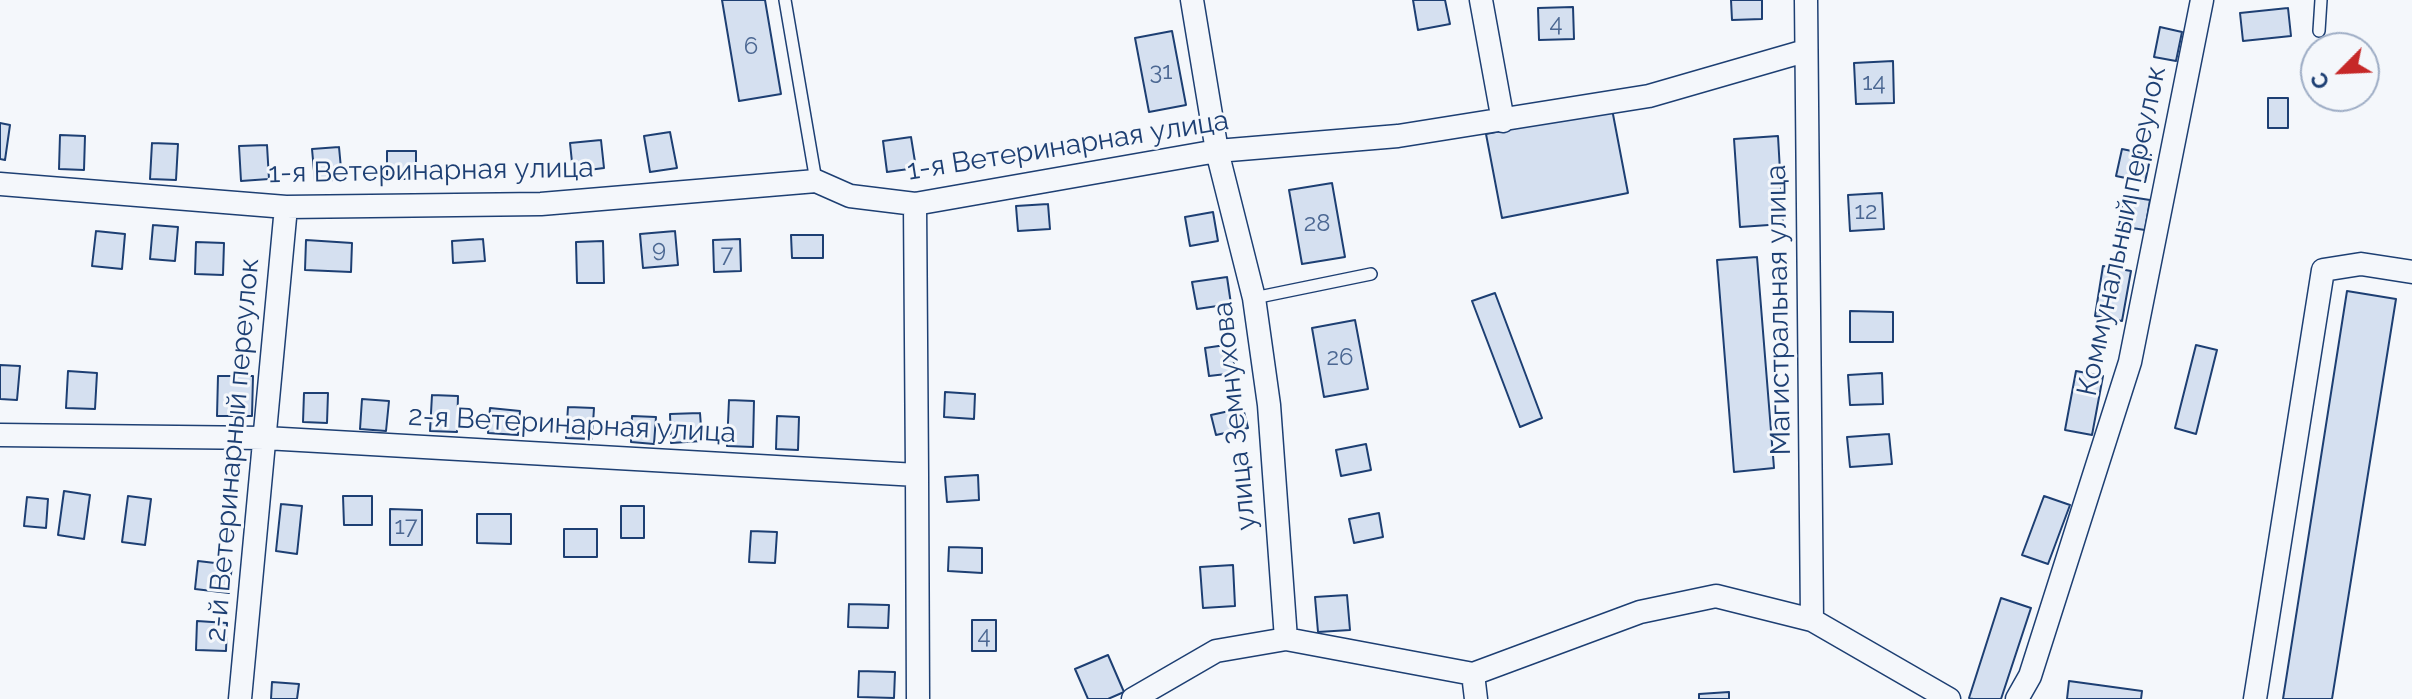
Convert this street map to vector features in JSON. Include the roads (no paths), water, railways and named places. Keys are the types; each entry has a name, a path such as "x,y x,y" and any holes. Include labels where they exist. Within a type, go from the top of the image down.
{"street":[{"name":"улица Земнухова","path":"1192,0 1217,151 1254,298 1269,405 1286,639"},
{"path":"1481,0 1503,121"},
{"name":"Магистральная улица","path":"1806,0 1812,620"},
{"name":"Коммунальный переулок","path":"2017,699 2030,676 2130,362 2202,0"},
{"name":"1-я Ветеринарная улица","path":"0,184 286,207 541,204 816,181 850,196 915,204 1217,151 1398,136 1649,96 1805,51"},
{"path":"915,204 918,699"},
{"name":"2-й Ветеринарный переулок","path":"240,699 286,207"},
{"path":"2255,699 2323,270 2361,264 2412,272"},
{"name":"2-я Ветеринарная улица","path":"0,435 265,438 917,475"},
{"path":"1133,699 1216,651 1286,639 1473,674 1640,612 1716,596 1812,620 1949,699"},
{"path":"1473,674 1476,699"}],"lane":[{"path":"785,0 816,181"},
{"path":"2319,31 2321,0"},
{"path":"1254,298 1371,274"}]}
